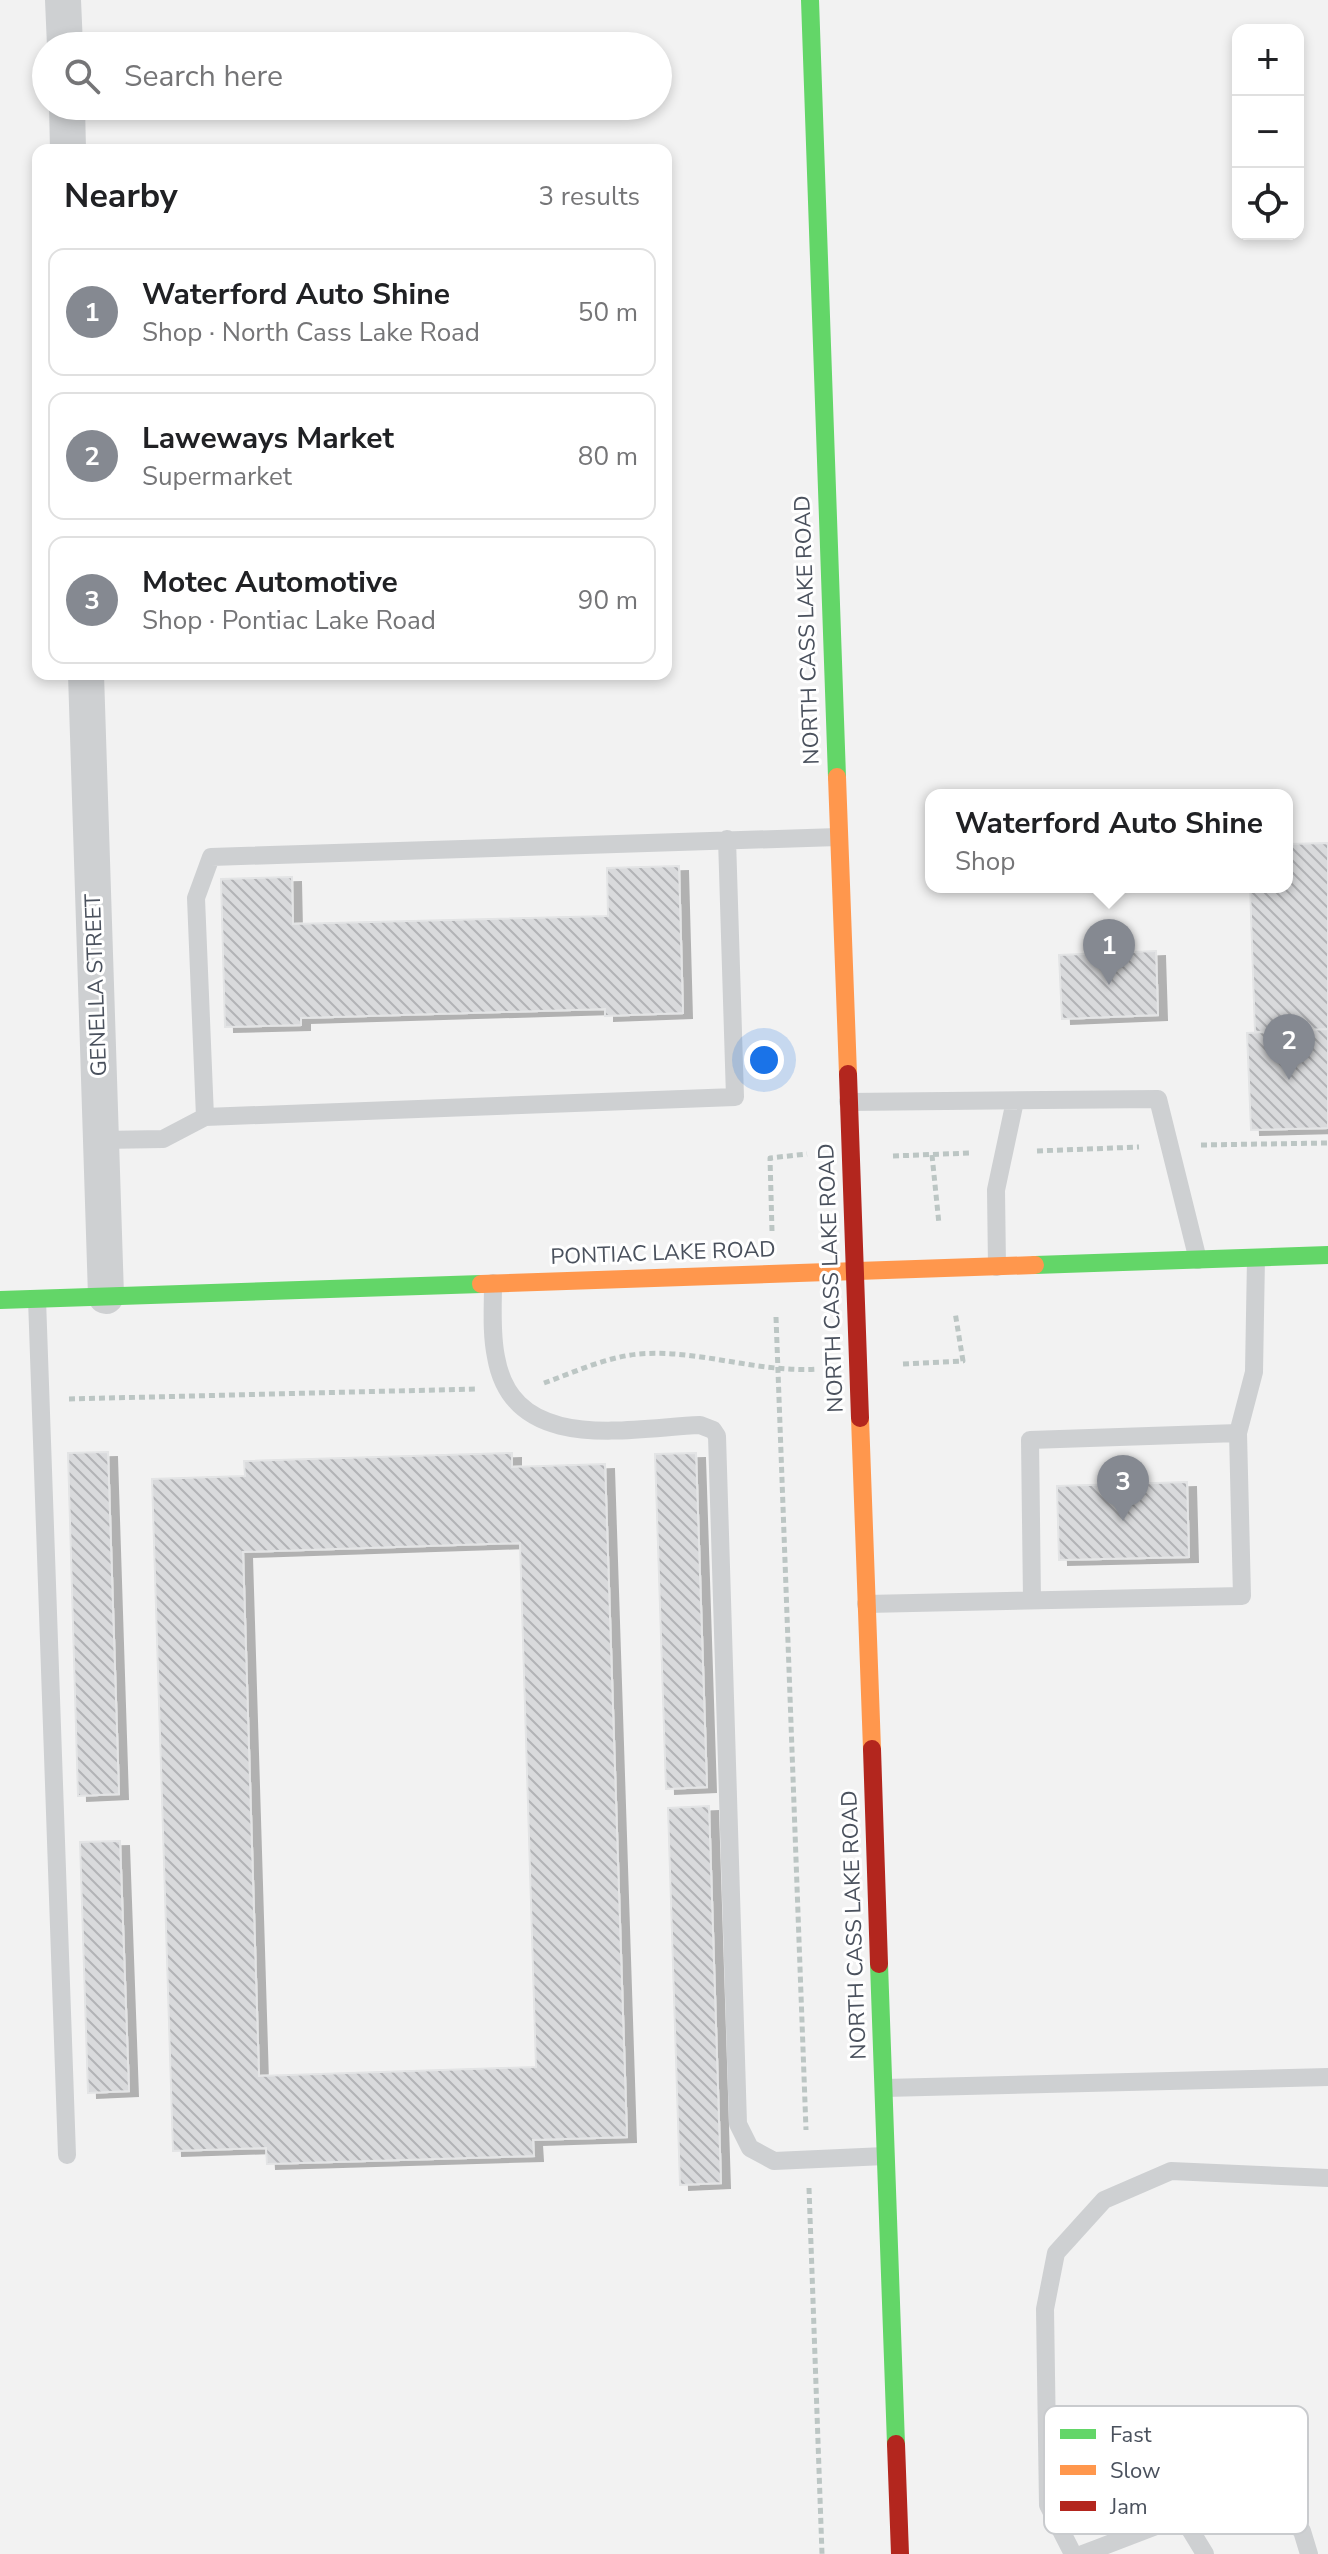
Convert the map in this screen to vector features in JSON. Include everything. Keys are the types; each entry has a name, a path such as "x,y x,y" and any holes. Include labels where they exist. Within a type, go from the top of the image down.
{"street":[{"path":"63,0 64,32"},
{"name":"NORTH CASS LAKE ROAD","path":"810,0 900,2554"},
{"path":"67,120 68,144"},
{"name":"GENELLA STREET","path":"86,680 106,1296"},
{"name":"PONTIAC LAKE ROAD","path":"0,1300 1328,1255"}],"lane":[{"path":"205,1117 196,898 211,857 838,837"},
{"path":"101,1140 163,1139 205,1117 735,1097 727,839"},
{"path":"848,1102 1158,1099 1198,1260"},
{"path":"997,1267 996,1190 1015,1101"},
{"path":"866,1604 1242,1596 1238,1433 1254,1372 1256,1258"},
{"path":"493,1283 495,1356 506,1387 518,1405 553,1426 592,1429 700,1425 717,1436 738,2124 742,2137 760,2156 774,2161 887,2156"},
{"path":"37,1299 67,2155"},
{"path":"1032,1600 1030,1440 1238,1433"},
{"path":"884,2088 1328,2077"},
{"path":"1046,2406 1045,2309 1056,2253 1104,2200 1171,2171 1328,2178"},
{"path":"1063,2534 1073,2554"},
{"path":"1083,2554 1135,2534"},
{"path":"1193,2534 1205,2554"},
{"path":"1303,2534 1309,2554"}],"path":[{"path":"899,1156 1328,1143"},
{"path":"770,1199 770,1158 803,1154"},
{"path":"932,1155 934,1193"},
{"path":"931,1362 963,1361 959,1335"},
{"path":"777,1349 822,2554"},
{"path":"41,1399 537,1385 611,1359 640,1354 779,1371 799,1370"}],"building":[{"path":"1328,843 1328,1029 1255,1032 1250,893 1293,893 1293,844"},
{"path":"679,866 683,1013 605,1016 605,1009 301,1018 301,1025 225,1027 221,879 292,877 293,924 608,916 607,868"},
{"path":"1156,951 1158,1015 1062,1019 1059,955"},
{"path":"1328,1029 1328,1128 1251,1130 1247,1033"},
{"path":"108,1452 119,1794 78,1796 68,1453"},
{"path":"512,1453 512,1467 605,1464 627,2137 533,2140 534,2156 267,2164 266,2148 173,2151 152,1479 245,1476 244,1461","holes":["520,1543 536,2067 259,2076 243,1552"]},
{"path":"696,1453 707,1787 666,1789 655,1454"},
{"path":"1187,1482 1189,1557 1059,1560 1057,1486"},
{"path":"709,1806 721,2183 680,2185 668,1808"},
{"path":"120,1841 129,2091 88,2093 80,1842"}],"traffic: fast":[{"path":"810,0 837,777"},
{"path":"1035,1265 1328,1255"},
{"path":"0,1300 481,1284"},
{"path":"879,1964 896,2444"}],"traffic: slow":[{"path":"837,777 848,1074"},
{"path":"481,1284 1035,1265"},
{"path":"860,1418 872,1749"}],"traffic: jam":[{"path":"848,1074 860,1418"},
{"path":"872,1749 879,1964"},
{"path":"896,2444 900,2554"}],"place":[{"name":"Waterford Auto Shine","path":"1109,985"},
{"name":"Laweways Market","path":"1289,1080"},
{"name":"Motec Automotive","path":"1123,1521"}]}
